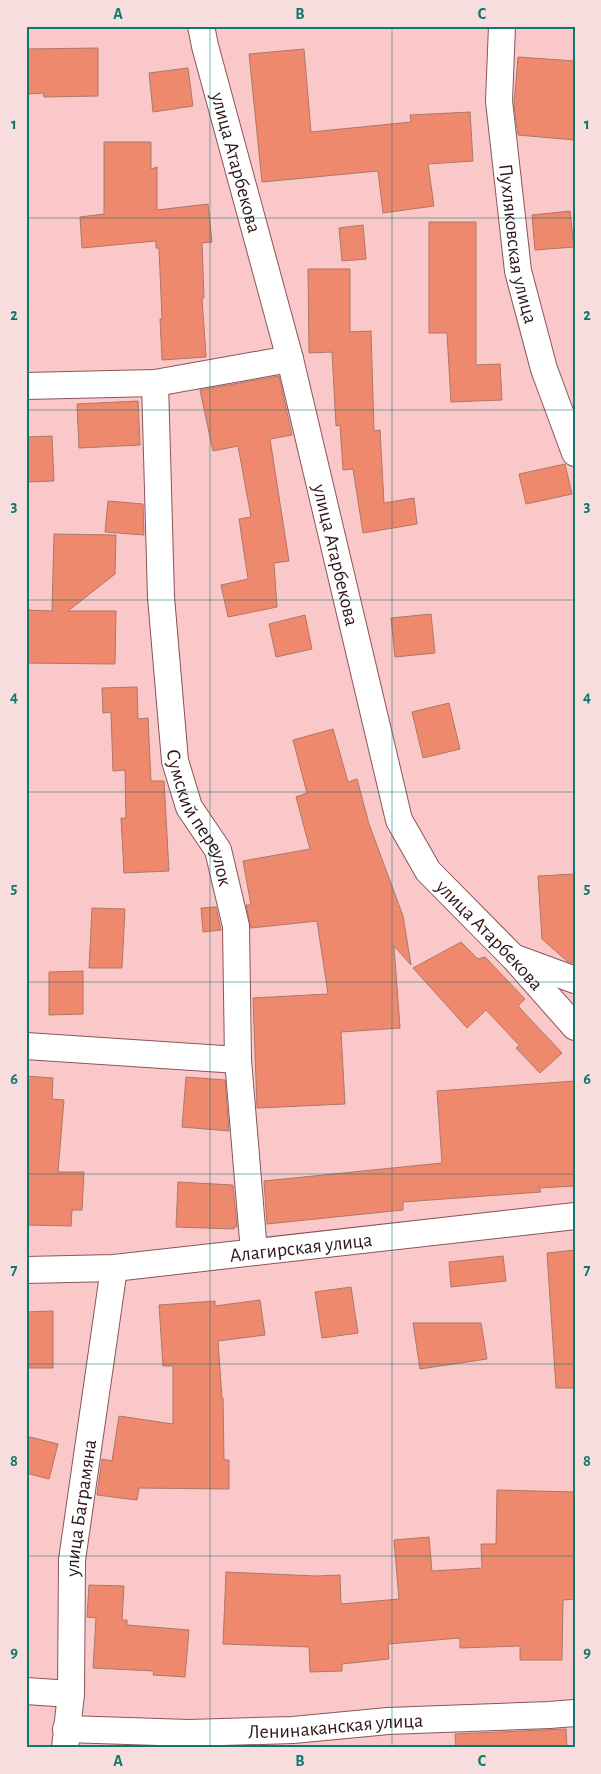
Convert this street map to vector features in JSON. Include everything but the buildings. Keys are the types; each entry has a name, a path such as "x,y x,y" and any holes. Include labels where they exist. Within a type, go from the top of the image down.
{"street":[{"name":"улица Атарбекова","path":"201,26 290,359 399,820 428,871 514,958 575,1027"},
{"name":"Пухляковская улица","path":"502,26 499,101 518,271 544,370 575,453"},
{"path":"26,386 155,383 290,359"},
{"name":"Сумский переулок","path":"155,383 161,597 175,760 189,807 218,850 236,926 238,1060 254,1252"},
{"path":"514,958 575,980"},
{"path":"26,1046 238,1060"},
{"name":"Алагирская улица","path":"26,1270 114,1268 575,1216"},
{"name":"улица Баграмяна","path":"65,1739 71,1694 72,1560 114,1268"},
{"path":"26,1691 71,1694"},
{"name":"Ленинаканская улица","path":"65,1739 293,1730 388,1721 575,1713"}]}
